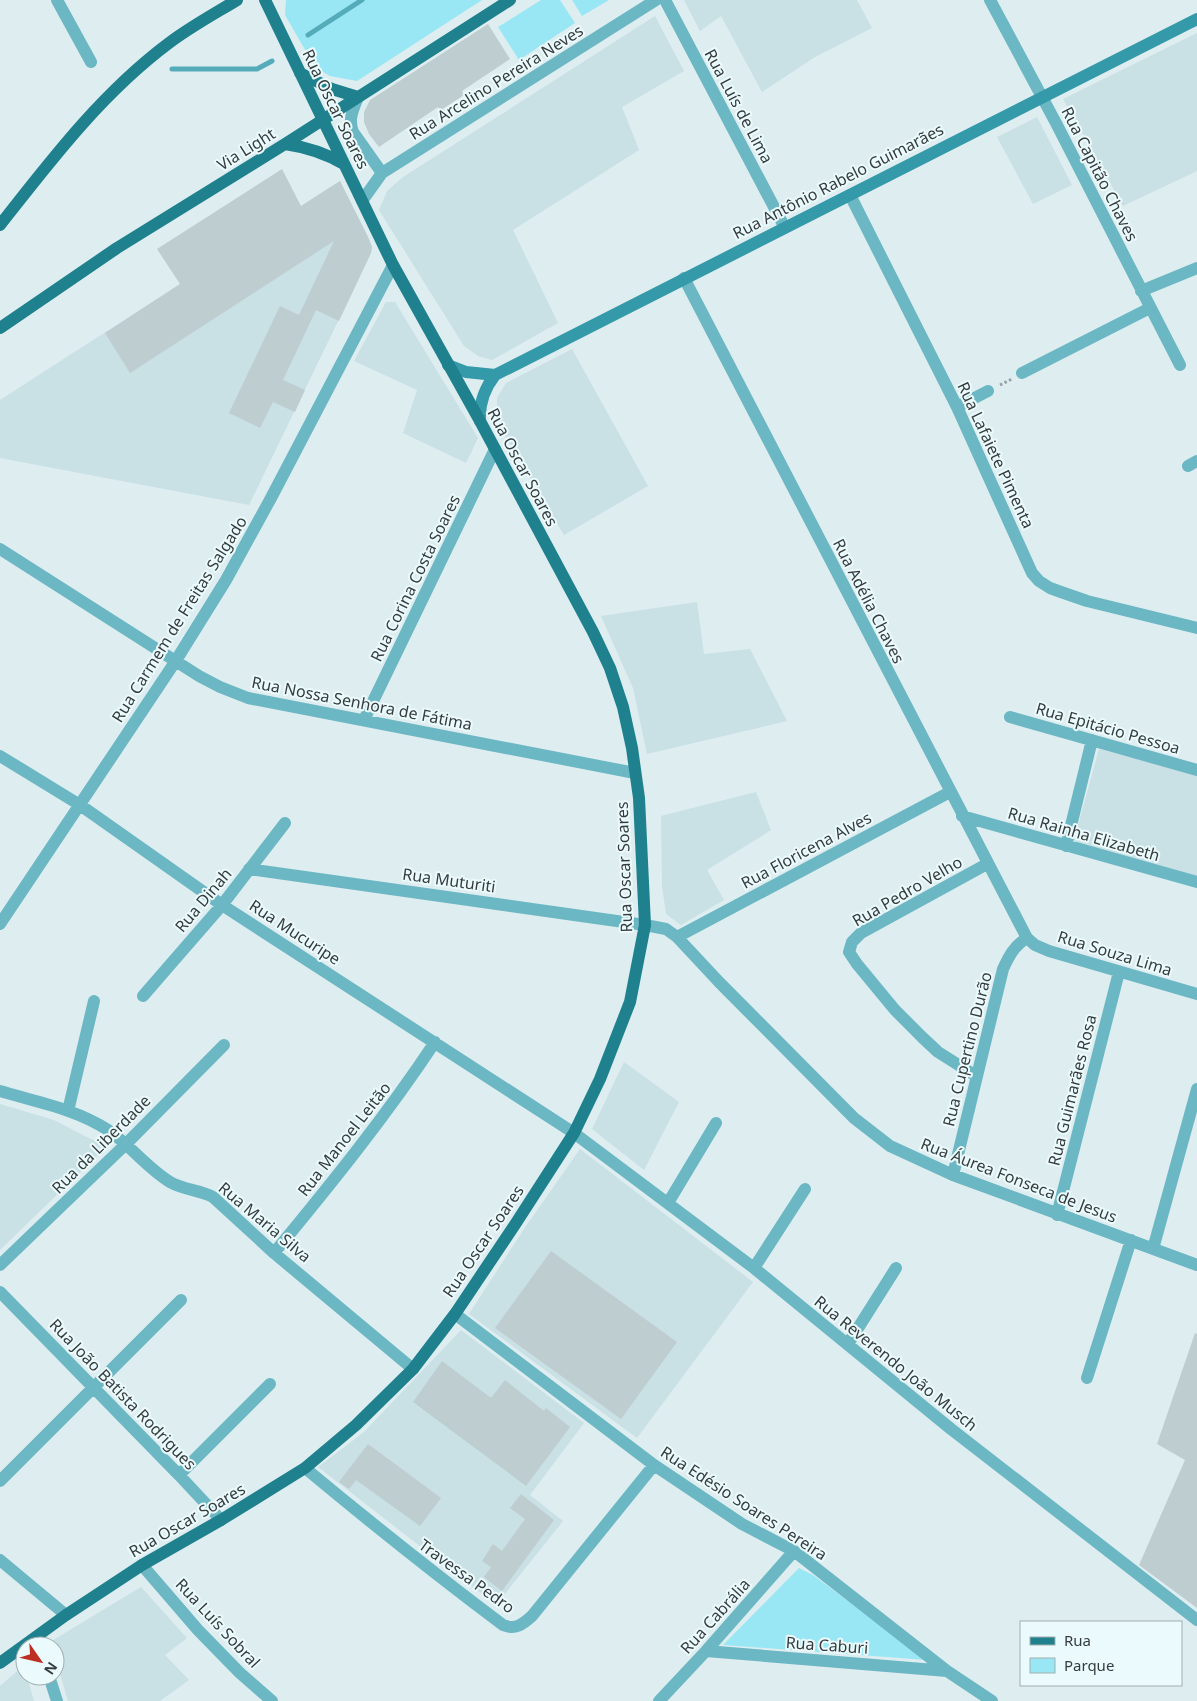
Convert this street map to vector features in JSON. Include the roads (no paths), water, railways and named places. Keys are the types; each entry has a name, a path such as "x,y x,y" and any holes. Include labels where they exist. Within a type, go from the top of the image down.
{"main road":[{"path":"0,225 71,136 129,77 170,42 237,0"},
{"name":"Rua Oscar Soares","path":"43,1636 66,1615 142,1565 306,1468 356,1425 413,1369 455,1314 574,1133 600,1079 630,1002 645,924 639,798 632,748 623,707 610,668 593,632 480,421 393,265 265,0"},
{"name":"Via Light","path":"0,328 117,248 285,144 510,0"},
{"name":"Rua Antônio Rabelo Guimarães","path":"494,374 1197,19"},
{"path":"300,73 332,90 358,97"},
{"path":"285,144 328,155 344,164"},
{"path":"448,365 474,373 494,374"},
{"path":"480,421 482,398 494,374"},
{"name":"Rua Oscar Soares","path":"0,1663 15,1654"}],"street":[{"path":"57,0 91,62"},
{"name":"Rua Arcelino Pereira Neves","path":"362,201 382,173 656,0"},
{"name":"Rua Luís de Lima","path":"665,0 784,226"},
{"name":"Rua Capitão Chaves","path":"990,0 1042,96 1180,365"},
{"path":"358,97 351,115 351,126 353,132 382,173"},
{"name":"Rua Lafaiete Pimenta","path":"850,195 957,407 1032,573 1039,581 1050,588 1087,601 1197,628"},
{"name":"Rua Carmem de Freitas Salgado","path":"0,924 175,662 226,580 262,516 393,265"},
{"path":"1141,291 1197,268"},
{"name":"Rua Adélia Chaves","path":"684,278 1027,938"},
{"path":"1022,373 1150,308"},
{"path":"957,407 988,391"},
{"name":"Rua Corina Costa Soares","path":"364,720 495,449"},
{"name":"Rua Nossa Senhora de Fátima","path":"0,549 175,662 220,687 248,698 635,773"},
{"name":"Rua Epitácio Pessoa","path":"1010,717 1197,770"},
{"path":"1066,846 1092,740"},
{"name":"Rua Mucuripe","path":"0,756 80,805 222,905 574,1133"},
{"name":"Rua Floricena Alves","path":"677,937 950,792"},
{"name":"Rua Rainha Elizabeth","path":"962,816 1197,882"},
{"name":"Rua Dinah","path":"143,996 222,905 285,823"},
{"name":"Rua Pedro Velho","path":"976,1076 938,1052 923,1038 895,1010 856,964 849,952 852,942 861,934 987,864"},
{"name":"Rua Muturiti","path":"250,869 645,924"},
{"name":"Rua Áurea Fonseca de Jesus","path":"645,924 666,930 677,937 854,1118 890,1146 953,1175 1057,1215 1197,1265"},
{"name":"Rua Souza Lima","path":"1027,938 1035,945 1049,951 1197,994"},
{"name":"Rua Cupertino Durão","path":"953,1175 1003,969 1010,954 1017,945 1027,938"},
{"name":"Rua Guimarães Rosa","path":"1057,1215 1119,972"},
{"path":"68,1111 94,1001"},
{"name":"Rua Manoel Leitão","path":"274,1253 361,1147 435,1042"},
{"name":"Rua da Liberdade","path":"0,1265 126,1144 224,1045"},
{"path":"1153,1249 1197,1089"},
{"name":"Rua Maria Silva","path":"0,1091 68,1111 93,1122 126,1144 169,1181 178,1186 214,1197 274,1253 413,1369"},
{"path":"668,1204 716,1124"},
{"name":"Rua Reverendo João Musch","path":"574,1133 754,1268 958,1435 1197,1620"},
{"path":"754,1268 805,1190"},
{"path":"1087,1378 1131,1240"},
{"path":"848,1344 896,1268"},
{"name":"Rua João Batista Rodrigues","path":"2,1297 180,1475 221,1520"},
{"path":"0,1480 181,1300"},
{"name":"Rua Edésio Soares Pereira","path":"455,1314 654,1465 742,1524 794,1551 947,1671 992,1701"},
{"path":"180,1475 270,1384"},
{"name":"Travessa Pedro","path":"306,1468 440,1578 503,1625 515,1628 522,1625 532,1616 654,1465"},
{"name":"Rua Cabrália","path":"658,1701 706,1651 794,1551"},
{"path":"0,1560 66,1615"},
{"name":"Rua Luís Sobral","path":"142,1565 198,1630 240,1673 272,1701"},
{"name":"Rua Caburi","path":"706,1651 947,1671"},
{"path":"52,1686 57,1701"}],"waterway":[{"path":"308,35 362,0"},
{"path":"172,69 257,69 272,61"}]}
